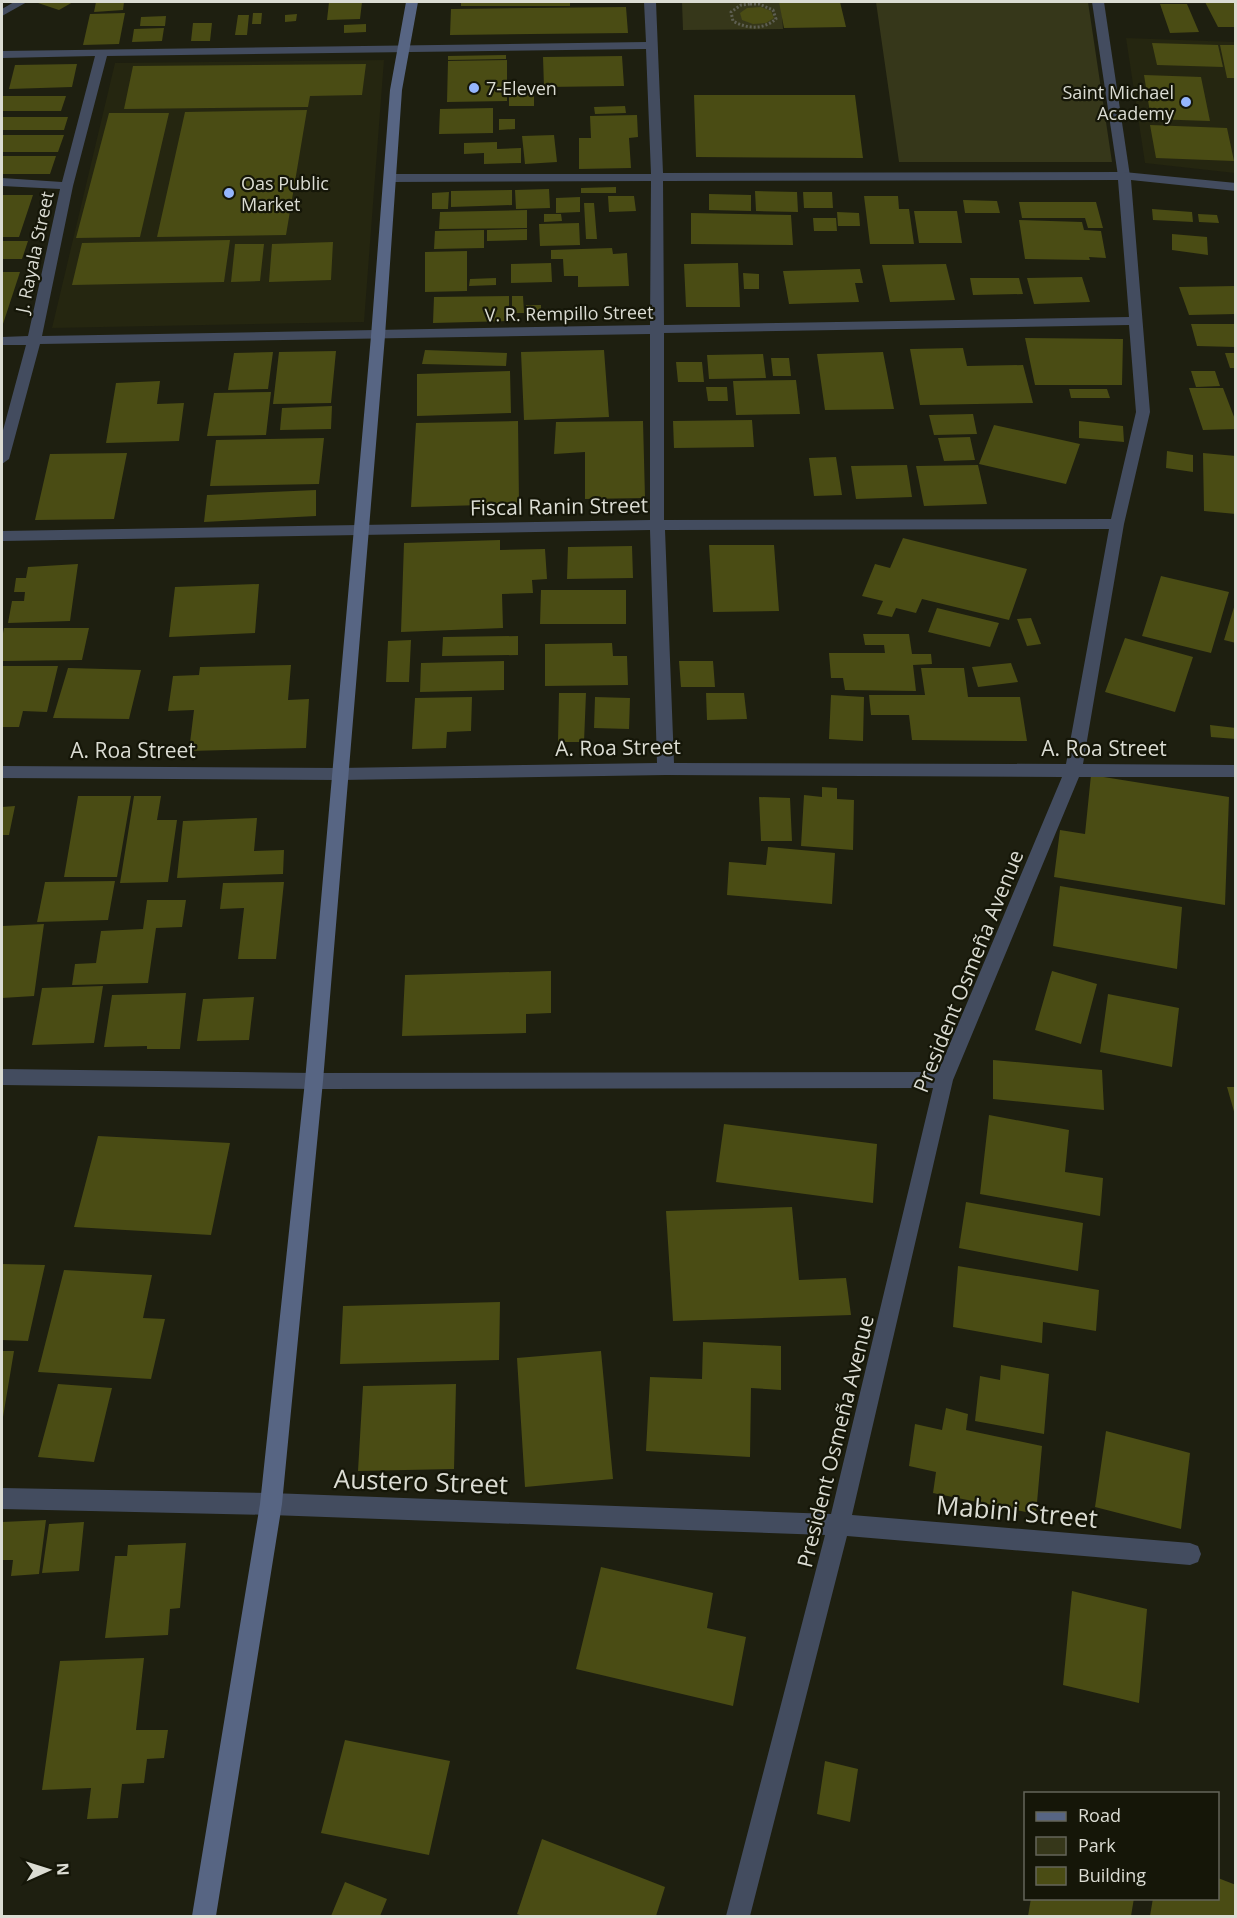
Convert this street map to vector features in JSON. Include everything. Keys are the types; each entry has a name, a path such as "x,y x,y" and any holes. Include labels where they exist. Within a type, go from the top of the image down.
{"main road":[{"path":"204,1917 271,1504 314,1081 378,336 396,90 412,2"}],"street":[{"path":"2,13 21,2"},
{"path":"650,2 657,176 657,525 666,769"},
{"name":"President Osmeña Avenue","path":"738,1917 839,1526 944,1080 1073,771 1117,524 1143,412 1125,176 1098,2"},
{"path":"2,54 652,45"},
{"name":"J. Rayala Street","path":"2,459 34,340 66,186 102,52"},
{"path":"391,178 1125,176 1236,187"},
{"path":"2,183 66,186"},
{"name":"V. R. Rempillo Street","path":"2,341 1137,321"},
{"name":"Fiscal Ranin Street","path":"2,536 657,525 1117,524"},
{"name":"A. Roa Street","path":"2,772 339,774 666,769 1236,771"},
{"path":"2,1077 314,1081 944,1080"},
{"name":"Austero Street","path":"2,1499 271,1504 839,1526"},
{"name":"Mabini Street","path":"839,1526 1190,1554"}],"path":[{"path":"750,3 773,10 776,19 772,23 757,27 748,27 734,21 731,12 741,5 750,3"}],"shaded area":[{"name":"Saint Michael Academy","path":"1126,38 1235,42 1235,173 1145,163"},
{"name":"Oas Public Market","path":"384,60 364,322 52,328 115,63"}],"green space":[{"path":"682,2 781,2 783,29 683,30"},
{"path":"876,2 1088,2 1112,162 899,162"}],"building":[{"path":"35,2 73,2 59,10"},
{"path":"96,2 124,2 123,10 94,12"},
{"path":"329,2 362,2 360,19 327,20"},
{"path":"461,2 570,2 570,6 461,6"},
{"path":"779,2 840,2 846,27 784,28"},
{"path":"1205,2 1236,2 1236,27 1218,27"},
{"path":"1160,4 1187,4 1199,32 1170,33"},
{"path":"626,7 628,33 450,35 451,9"},
{"path":"761,7 771,11 774,18 766,23 753,24 742,20 740,13 747,8"},
{"path":"125,13 119,44 83,45 90,14"},
{"path":"253,13 262,13 261,24 252,24"},
{"path":"297,14 296,21 285,22 285,15"},
{"path":"238,15 249,15 247,35 235,35"},
{"path":"166,16 165,26 140,26 141,17"},
{"path":"193,23 212,23 210,41 191,41"},
{"path":"366,24 366,32 344,33 344,25"},
{"path":"164,28 162,41 132,42 134,29"},
{"path":"1152,43 1218,45 1223,67 1157,65"},
{"path":"1220,45 1236,45 1236,78 1227,78"},
{"path":"506,55 506,59 448,60 448,56"},
{"path":"622,56 624,86 544,87 543,57"},
{"path":"507,60 507,101 447,102 448,61"},
{"path":"77,64 72,87 9,89 15,65"},
{"path":"366,64 362,95 310,96 308,107 124,109 133,66"},
{"path":"1144,75 1201,77 1210,121 1151,119"},
{"path":"534,86 534,106 509,106 509,87"},
{"path":"694,95 855,95 863,158 696,157"},
{"path":"2,96 66,96 61,111 2,111"},
{"path":"625,106 626,113 595,114 594,107"},
{"path":"493,108 493,133 439,134 440,109"},
{"path":"307,110 286,235 157,237 185,112"},
{"path":"109,113 169,113 140,237 76,238"},
{"path":"637,115 638,137 629,138 631,168 579,169 579,138 591,138 590,116"},
{"path":"2,117 68,117 64,130 2,130"},
{"path":"499,119 515,119 515,129 499,130"},
{"path":"1150,125 1227,128 1234,161 1156,158"},
{"path":"2,135 64,135 58,152 2,152"},
{"path":"554,135 557,162 525,164 522,136"},
{"path":"497,142 497,149 521,148 521,163 484,164 484,153 464,154 464,143"},
{"path":"2,156 56,156 50,174 2,174"},
{"path":"616,187 616,193 581,193 581,188"},
{"path":"549,189 550,208 516,209 515,190"},
{"path":"512,190 512,205 451,207 451,191"},
{"path":"755,191 797,192 798,212 756,211"},
{"path":"449,192 448,209 432,209 432,193"},
{"path":"803,192 832,192 833,208 804,208"},
{"path":"709,194 751,195 751,211 709,210"},
{"path":"2,195 33,195 19,237 2,237"},
{"path":"608,196 634,196 636,211 609,212"},
{"path":"864,196 898,196 899,209 909,209 914,244 870,244"},
{"path":"580,197 580,212 556,213 556,198"},
{"path":"963,200 997,201 1000,213 965,213"},
{"path":"1019,202 1096,202 1103,228 1088,228 1085,218 1022,218"},
{"path":"584,203 594,203 597,239 586,239"},
{"path":"1152,209 1192,212 1193,222 1153,220"},
{"path":"527,210 527,228 439,229 440,212"},
{"path":"914,211 957,211 962,243 919,243"},
{"path":"837,212 859,213 860,226 838,226"},
{"path":"691,213 791,215 793,245 691,244"},
{"path":"544,214 561,214 562,221 544,222"},
{"path":"1198,214 1217,215 1219,223 1199,222"},
{"path":"813,218 836,218 837,231 814,231"},
{"path":"1019,220 1082,222 1084,230 1101,231 1106,258 1089,257 1090,260 1025,259"},
{"path":"579,223 580,245 540,246 539,224"},
{"path":"527,229 527,240 487,241 487,230"},
{"path":"484,230 484,248 434,249 435,231"},
{"path":"1172,234 1207,237 1208,255 1172,250"},
{"path":"230,240 224,282 72,285 82,243"},
{"path":"2,241 28,241 22,259 2,259"},
{"path":"333,242 331,280 269,282 272,244"},
{"path":"235,244 264,244 260,281 231,282"},
{"path":"612,248 613,254 627,253 629,286 578,287 578,276 564,276 563,259 551,259 551,250"},
{"path":"467,251 467,291 425,292 425,252"},
{"path":"551,263 552,282 511,283 511,264"},
{"path":"738,263 740,307 686,307 684,264"},
{"path":"946,264 955,300 890,302 882,265"},
{"path":"860,269 863,283 855,283 859,302 789,304 783,271"},
{"path":"2,272 20,272 2,327"},
{"path":"743,273 759,274 759,289 744,289"},
{"path":"1082,277 1090,302 1034,304 1027,278"},
{"path":"496,278 496,285 469,286 470,279"},
{"path":"970,278 1019,278 1023,294 973,295"},
{"path":"1236,286 1236,314 1189,315 1179,287"},
{"path":"509,296 509,321 433,323 434,297"},
{"path":"512,296 523,296 524,313 512,313"},
{"path":"526,305 541,305 541,317 526,317"},
{"path":"1191,324 1236,324 1236,347 1197,346"},
{"path":"1025,338 1123,339 1122,385 1035,385"},
{"path":"963,348 967,366 1023,365 1033,403 920,405 910,349"},
{"path":"425,350 507,353 506,366 422,364"},
{"path":"604,350 609,417 524,420 521,352"},
{"path":"336,351 331,403 273,404 279,352"},
{"path":"273,352 268,389 228,390 234,353"},
{"path":"883,352 894,409 825,410 817,354"},
{"path":"1225,353 1236,353 1236,368 1230,368"},
{"path":"763,354 766,378 709,379 707,355"},
{"path":"771,358 789,358 791,376 773,376"},
{"path":"676,362 702,362 704,382 678,382"},
{"path":"510,371 511,413 417,416 417,374"},
{"path":"1191,371 1215,371 1220,386 1196,387"},
{"path":"796,380 800,414 736,415 733,381"},
{"path":"160,381 157,404 184,403 179,441 106,443 116,383"},
{"path":"706,387 727,387 728,401 708,401"},
{"path":"1189,388 1223,388 1236,422 1236,429 1203,430"},
{"path":"1069,389 1107,389 1110,398 1071,398"},
{"path":"271,392 266,435 207,436 214,393"},
{"path":"332,406 331,429 280,430 282,408"},
{"path":"973,414 977,434 934,435 929,415"},
{"path":"752,420 754,447 674,448 673,421"},
{"path":"518,421 519,504 411,507 416,423"},
{"path":"643,421 645,498 585,499 585,452 554,454 556,422"},
{"path":"1079,421 1123,426 1124,442 1079,438"},
{"path":"994,425 1080,444 1066,484 979,464"},
{"path":"970,437 975,460 944,461 938,438"},
{"path":"324,438 319,484 210,486 216,440"},
{"path":"1167,451 1193,455 1193,472 1166,468"},
{"path":"127,453 114,519 35,520 50,454"},
{"path":"1203,453 1236,456 1236,514 1204,511"},
{"path":"836,457 842,495 814,496 809,458"},
{"path":"907,465 912,497 856,499 851,466"},
{"path":"978,465 987,504 924,506 916,466"},
{"path":"316,490 316,516 204,522 207,495"},
{"path":"903,538 1027,569 1009,620 922,599 916,613 896,608 892,617 877,614 883,601 862,596 875,564 890,568"},
{"path":"500,540 500,550 545,549 547,579 532,580 533,593 502,594 503,628 401,632 404,543"},
{"path":"709,545 774,545 779,611 713,612"},
{"path":"632,546 633,578 567,579 568,547"},
{"path":"78,564 70,621 8,623 12,601 24,601 25,592 14,592 16,578 26,578 28,567"},
{"path":"1161,576 1229,592 1211,653 1142,636"},
{"path":"259,584 255,633 169,637 175,587"},
{"path":"541,590 626,590 626,624 540,624"},
{"path":"1236,604 1236,643 1224,640"},
{"path":"937,608 999,623 990,647 928,632"},
{"path":"1031,618 1041,644 1027,646 1017,619"},
{"path":"4,628 89,628 82,660 2,661"},
{"path":"863,634 909,634 912,654 931,654 932,664 913,665 916,691 845,690 843,678 831,678 829,653 885,653 884,645 865,645"},
{"path":"518,636 518,655 442,656 443,637"},
{"path":"1125,638 1193,657 1175,712 1105,692"},
{"path":"411,640 409,682 386,682 388,641"},
{"path":"612,643 613,656 627,656 628,685 545,686 545,644"},
{"path":"504,661 504,690 420,692 421,663"},
{"path":"679,661 713,661 715,687 681,687"},
{"path":"1011,663 1018,682 978,687 972,667"},
{"path":"291,665 288,700 309,699 306,748 189,751 194,710 168,711 173,676 199,675 200,667"},
{"path":"2,666 58,666 47,712 23,711 19,727 2,727"},
{"path":"68,668 141,670 129,719 53,718"},
{"path":"921,668 964,668 968,697 1020,697 1027,741 912,740 909,715 871,715 869,695 925,695"},
{"path":"559,693 586,693 584,742 558,742"},
{"path":"706,693 744,693 747,719 707,720"},
{"path":"831,695 864,697 863,741 829,739"},
{"path":"472,697 471,731 447,732 446,748 412,749 415,698"},
{"path":"595,697 630,698 629,729 594,728"},
{"path":"1210,725 1236,728 1236,739 1211,737"},
{"path":"1091,775 1229,797 1225,905 1054,877 1060,830 1085,834"},
{"path":"822,787 837,788 837,799 854,800 853,850 801,846 804,795 822,797"},
{"path":"78,796 131,796 117,877 64,877"},
{"path":"134,796 161,796 157,820 177,820 168,882 120,883"},
{"path":"759,797 790,798 792,841 761,841"},
{"path":"15,806 9,835 2,835 2,807"},
{"path":"257,818 254,851 284,850 283,874 177,878 183,821"},
{"path":"768,847 835,853 832,904 727,895 729,862 766,865"},
{"path":"115,881 108,920 37,922 45,882"},
{"path":"284,882 276,959 238,959 244,908 220,909 223,883"},
{"path":"1060,886 1182,907 1177,969 1053,946"},
{"path":"147,900 186,900 182,927 156,928 148,983 72,985 75,964 96,963 101,931 143,929"},
{"path":"44,924 34,996 2,998 2,926"},
{"path":"551,971 551,1013 526,1014 526,1033 402,1036 405,975"},
{"path":"1052,971 1097,984 1081,1044 1035,1030"},
{"path":"103,986 94,1043 32,1045 42,988"},
{"path":"186,993 180,1049 147,1049 147,1046 104,1047 112,995"},
{"path":"1108,994 1179,1008 1172,1067 1100,1052"},
{"path":"254,997 249,1040 197,1041 203,999"},
{"path":"993,1060 1102,1070 1104,1110 993,1099"},
{"path":"1227,1087 1236,1087 1236,1115 1235,1115"},
{"path":"989,1115 1069,1130 1065,1172 1103,1178 1100,1216 980,1194"},
{"path":"724,1124 877,1144 873,1203 716,1182"},
{"path":"98,1136 230,1143 211,1235 74,1227"},
{"path":"966,1202 1083,1223 1078,1271 959,1248"},
{"path":"792,1207 799,1280 846,1278 851,1315 673,1321 666,1211"},
{"path":"2,1264 45,1265 28,1341 2,1340"},
{"path":"958,1266 1099,1290 1096,1331 1043,1322 1042,1343 953,1327"},
{"path":"64,1270 152,1275 143,1318 165,1319 151,1379 38,1372"},
{"path":"500,1302 499,1360 340,1364 343,1306"},
{"path":"703,1342 781,1346 781,1390 751,1388 750,1457 646,1451 650,1377 702,1379"},
{"path":"2,1351 14,1351 3,1417 2,1416"},
{"path":"601,1351 613,1479 525,1487 517,1358"},
{"path":"1001,1365 1049,1374 1044,1434 975,1421 980,1376 1000,1380"},
{"path":"58,1384 112,1388 94,1462 38,1457"},
{"path":"456,1384 454,1469 358,1471 363,1386"},
{"path":"946,1408 968,1414 966,1430 1042,1446 1036,1514 933,1493 936,1472 909,1466 915,1424 942,1430"},
{"path":"1106,1431 1190,1453 1181,1529 1095,1507"},
{"path":"46,1520 39,1574 11,1576 13,1560 2,1560 2,1522"},
{"path":"84,1522 79,1571 42,1573 49,1524"},
{"path":"186,1543 180,1608 170,1609 168,1635 105,1638 115,1556 127,1556 128,1545"},
{"path":"601,1567 713,1593 707,1628 746,1637 733,1706 576,1669"},
{"path":"1072,1591 1147,1609 1139,1703 1063,1685"},
{"path":"144,1658 136,1730 168,1730 164,1758 147,1759 144,1783 122,1784 118,1818 87,1819 91,1788 42,1790 60,1661"},
{"path":"345,1740 450,1761 429,1855 321,1833"},
{"path":"825,1761 858,1769 850,1822 817,1814"},
{"path":"542,1839 665,1887 656,1916 523,1916 517,1914"},
{"path":"1219,1878 1236,1885 1236,1916 1150,1916 1153,1900 1219,1900"},
{"path":"345,1882 387,1899 380,1916 331,1916"},
{"path":"1031,1900 1134,1900 1131,1916 1028,1916"}],"place":[{"name":"7-Eleven","path":"474,88"},
{"name":"Saint Michael Academy","path":"1186,102"},
{"name":"Oas Public Market","path":"229,193"}]}
